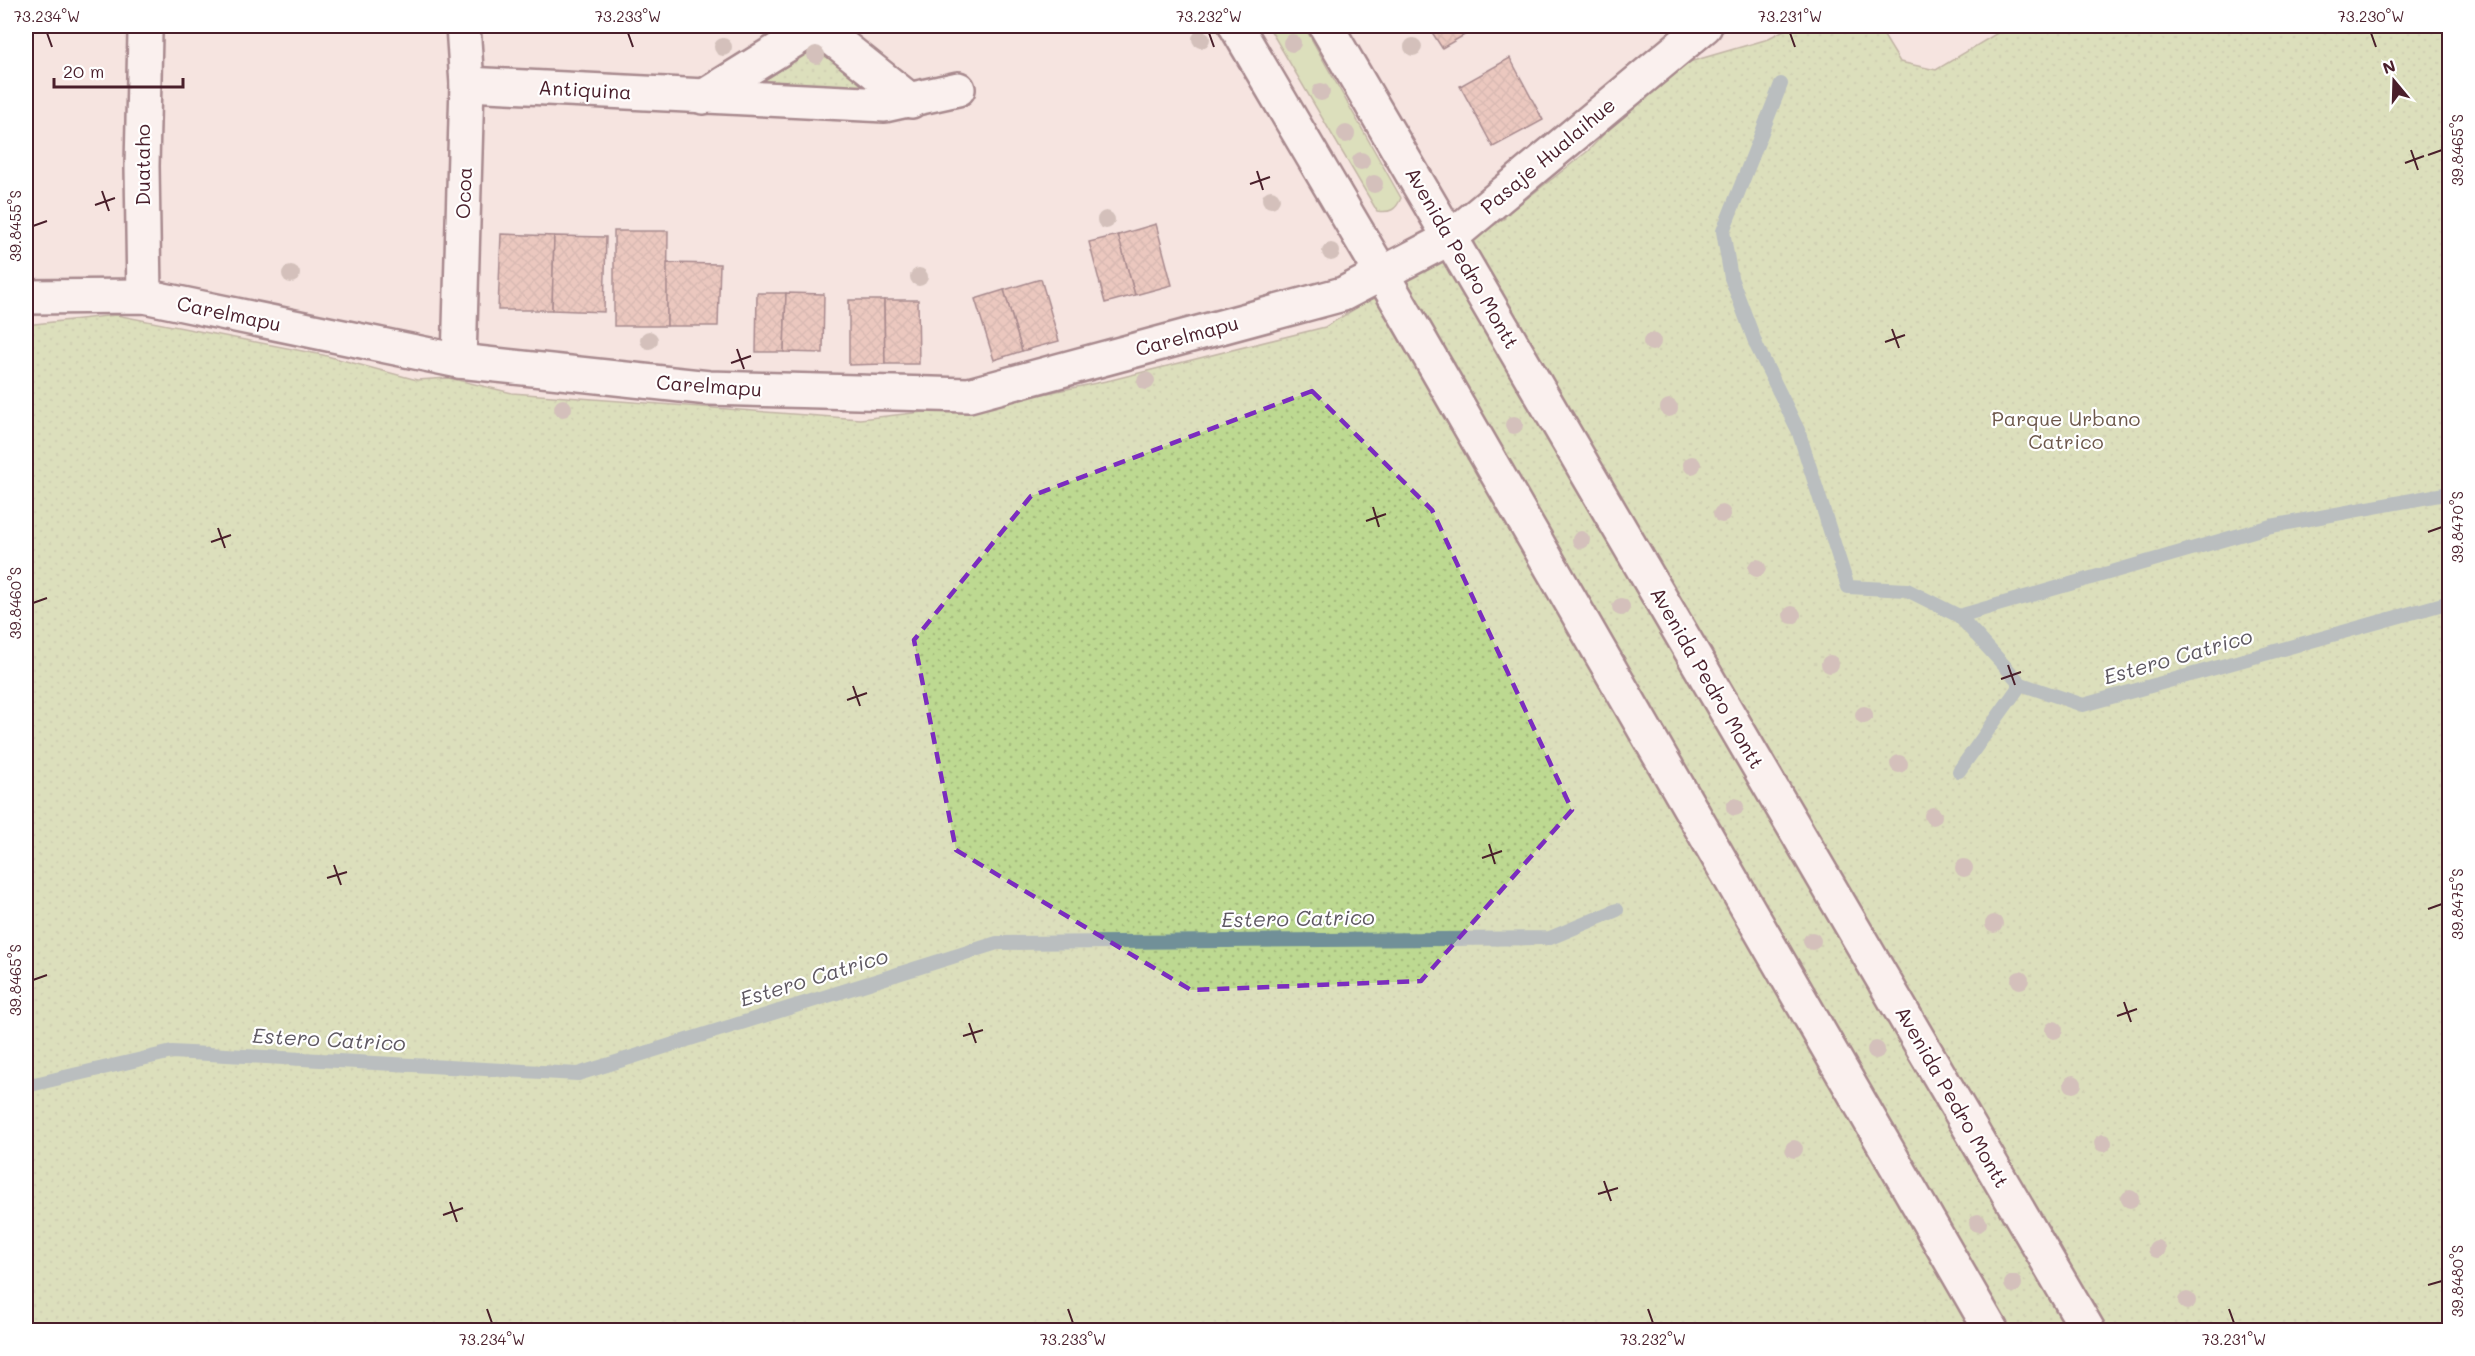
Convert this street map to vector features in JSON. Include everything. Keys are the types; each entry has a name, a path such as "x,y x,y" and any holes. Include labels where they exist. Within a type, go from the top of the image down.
{"street":[{"name":"Ocoa","path":"459,361 467,84 463,26"},
{"path":"703,97 817,26 911,101"},
{"path":"1236,26 1382,274 1991,1330"},
{"name":"Avenida Pedro Montt","path":"1326,26 2088,1330"},
{"name":"Pasaje Hualaihue","path":"1382,274 1450,238 1705,26"},
{"name":"Duataho","path":"144,297 142,166 145,33"},
{"name":"Antiquina","path":"467,84 885,105 958,89"},
{"name":"Carelmapu","path":"26,297 144,297 459,361 709,388 969,394 1343,294 1382,274"}],"highlighted area":[{"path":"1312,391 1432,510 1572,810 1421,981 1191,990 956,850 914,640 1031,496"}],"green space":[{"path":"1268,26 1304,26 1401,198 1392,210 1377,211"},
{"name":"Parque Urbano Catrico","path":"1792,26 1878,26 1900,62 1936,70 2009,26 2449,26 2449,1330 26,1330 26,325 116,315 323,355 417,380 449,378 512,393 860,419 995,404 1111,380 1325,327 1505,218 1504,216 1588,151 1644,91 1679,65 1765,40"},
{"path":"815,42 879,90 759,82"}],"building":[{"path":"1428,26 1480,26 1442,48"},
{"path":"1510,58 1543,120 1493,147 1460,86"},
{"path":"1156,224 1172,285 1135,295 1118,235"},
{"path":"614,231 668,231 667,326 614,326"},
{"path":"501,234 554,236 552,310 498,310"},
{"path":"1118,235 1135,295 1105,303 1089,242"},
{"path":"554,236 606,237 604,312 552,310"},
{"path":"667,263 720,264 718,326 667,326"},
{"path":"1041,279 1059,341 1022,351 1004,290"},
{"path":"1004,290 1022,351 994,360 975,299"},
{"path":"757,293 786,293 784,352 756,352"},
{"path":"786,293 824,294 823,353 784,352"},
{"path":"849,300 884,300 885,364 849,365"},
{"path":"884,300 918,300 919,364 885,364"}],"waterway":[{"path":"1781,84 1723,231 1731,278 1757,347 1798,430 1848,587 1907,590 1959,616 2021,684"},
{"path":"1959,616 2271,526 2450,493"},
{"name":"Estero Catrico","path":"1959,771 2021,684 2083,705 2450,602"},
{"name":"Estero Catrico","path":"26,1086 172,1052 578,1074 997,943 1550,938 1617,910"}]}
